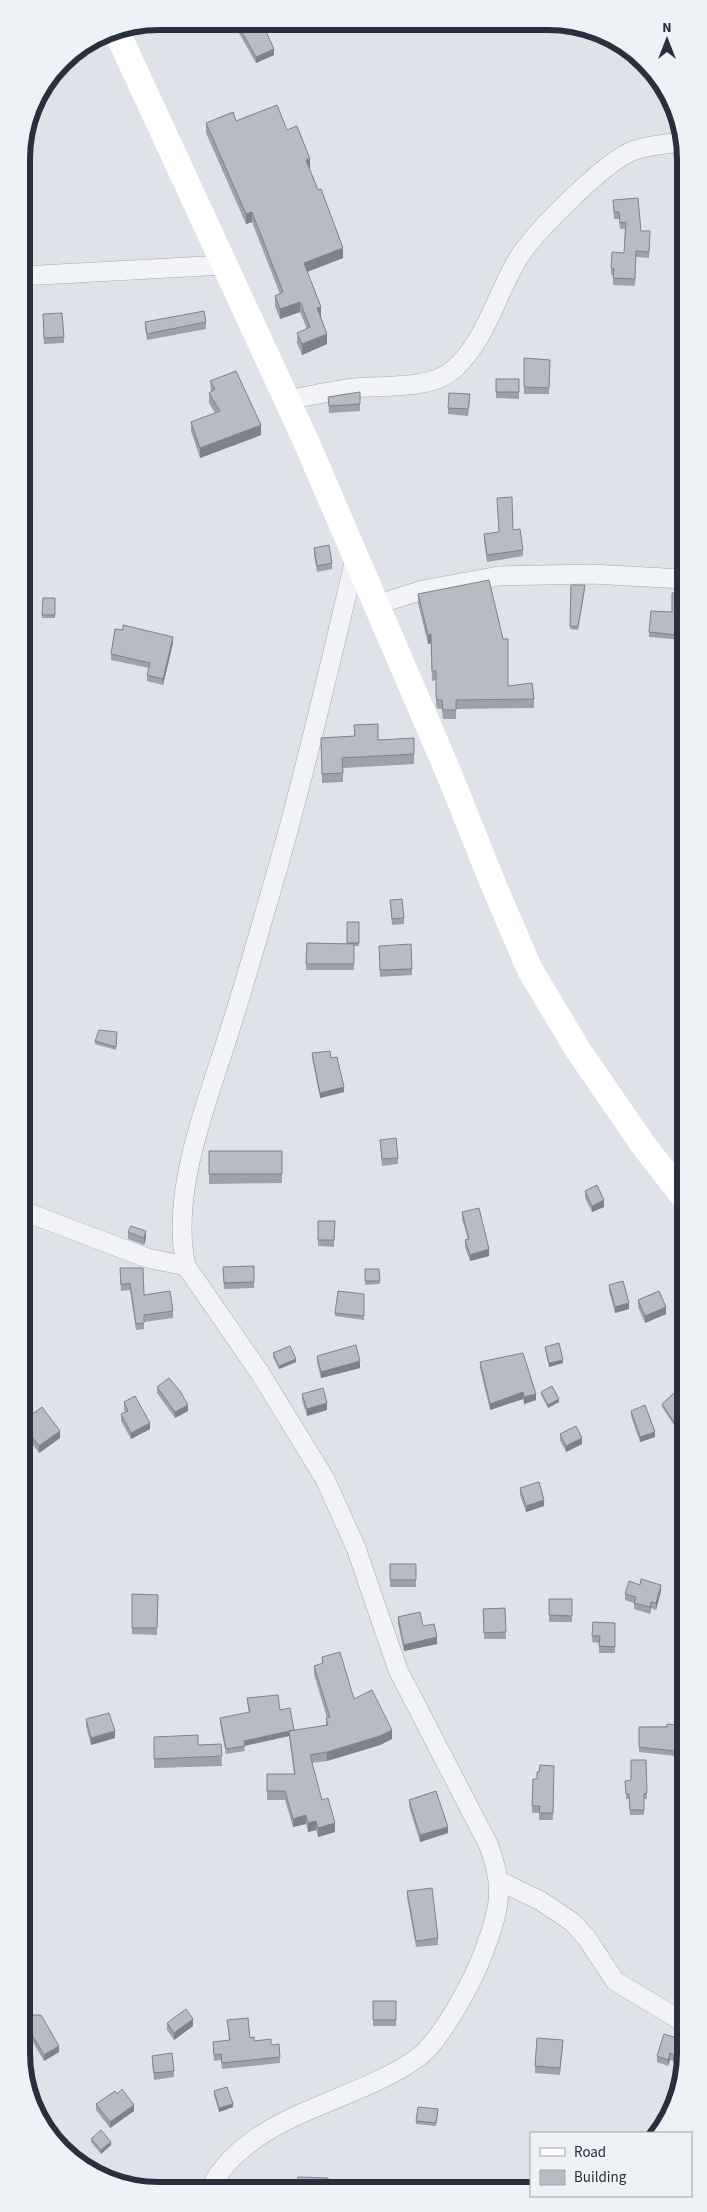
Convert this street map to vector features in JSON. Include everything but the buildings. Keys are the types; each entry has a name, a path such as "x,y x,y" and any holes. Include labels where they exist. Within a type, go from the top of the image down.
{"street":[{"path":"119,37 287,400 446,767 530,970 578,1050 644,1146 677,1188"},
{"path":"287,400 354,388 409,386 426,382 452,371 488,322 519,257 547,222 618,159 634,150 676,143"},
{"path":"30,276 224,265"},
{"path":"214,2182 223,2167 250,2142 310,2109 388,2075 418,2058 438,2036 476,1973 493,1928 500,1894 497,1867 488,1844 398,1670 356,1548 325,1480 260,1373 186,1266 182,1245 185,1193 194,1144 248,973 299,792 355,560"},
{"path":"375,605 423,590 498,576 610,575 677,578"},
{"path":"30,1215 147,1258 186,1266"},
{"path":"499,1881 541,1901 572,1922 586,1937 615,1981 677,2018"}]}
